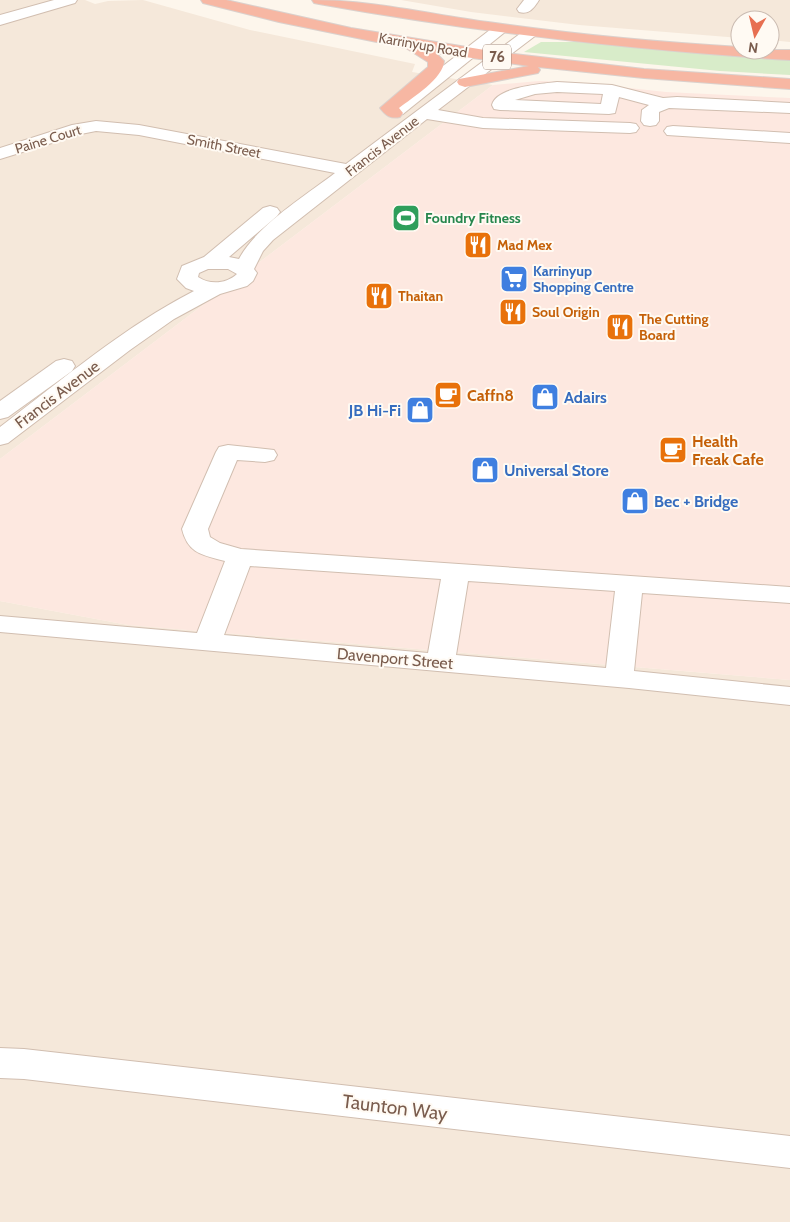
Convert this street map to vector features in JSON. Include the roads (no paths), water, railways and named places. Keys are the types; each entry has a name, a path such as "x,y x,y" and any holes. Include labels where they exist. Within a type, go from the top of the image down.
{"highway":[{"name":"Karrinyup Road","path":"208,0 314,25 468,54 603,70 784,84"},
{"name":"Karrinyup Road","path":"319,0 530,33 721,51 790,55"},
{"path":"394,113 389,108 432,73 436,67 436,61 408,42"},
{"path":"721,51 697,57 690,62 690,67 699,74 762,79 784,84"},
{"path":"465,82 545,69 760,87 784,84"}],"street":[{"path":"0,20 70,0"},
{"name":"Francis Avenue","path":"500,29 242,234 211,262 189,270 187,279 191,283 206,288 235,285 242,281 246,273 244,269 254,249 266,236 530,33"},
{"path":"612,90 609,109 500,104 500,101 507,96 520,91 565,87 612,90 648,97 662,104"},
{"path":"650,135 651,110 662,104 677,102 790,108"},
{"path":"424,113 492,123 630,128 637,122 650,135"},
{"path":"650,135 668,125 673,131 790,138"},
{"name":"Smith Street","path":"96,126 139,130 350,170"},
{"name":"Paine Court","path":"0,154 78,129 96,126"},
{"path":"211,262 230,263 244,269"},
{"name":"Francis Avenue","path":"0,412 136,314 191,283"},
{"name":"Francis Avenue","path":"0,438 166,314 216,288"},
{"path":"265,455 228,452 195,530 198,541 211,549 240,557 790,595"},
{"path":"207,642 240,557"},
{"path":"441,662 456,572"},
{"path":"619,678 629,584"},
{"name":"Davenport Street","path":"0,624 619,678 790,696"},
{"name":"Taunton Way","path":"0,1063 61,1068 790,1152"}],"place":[{"name":"Foundry Fitness","path":"406,218"},
{"name":"Mad Mex","path":"478,245"},
{"name":"Karrinyup Shopping Centre","path":"514,279"},
{"name":"Thaitan","path":"379,296"},
{"name":"Soul Origin","path":"513,312"},
{"name":"The Cutting Board","path":"620,327"},
{"name":"Caffn8","path":"448,395"},
{"name":"Adairs","path":"545,397"},
{"name":"JB Hi-Fi","path":"420,410"},
{"name":"Health Freak Cafe","path":"673,450"},
{"name":"Universal Store","path":"485,470"},
{"name":"Bec + Bridge","path":"635,501"}]}
